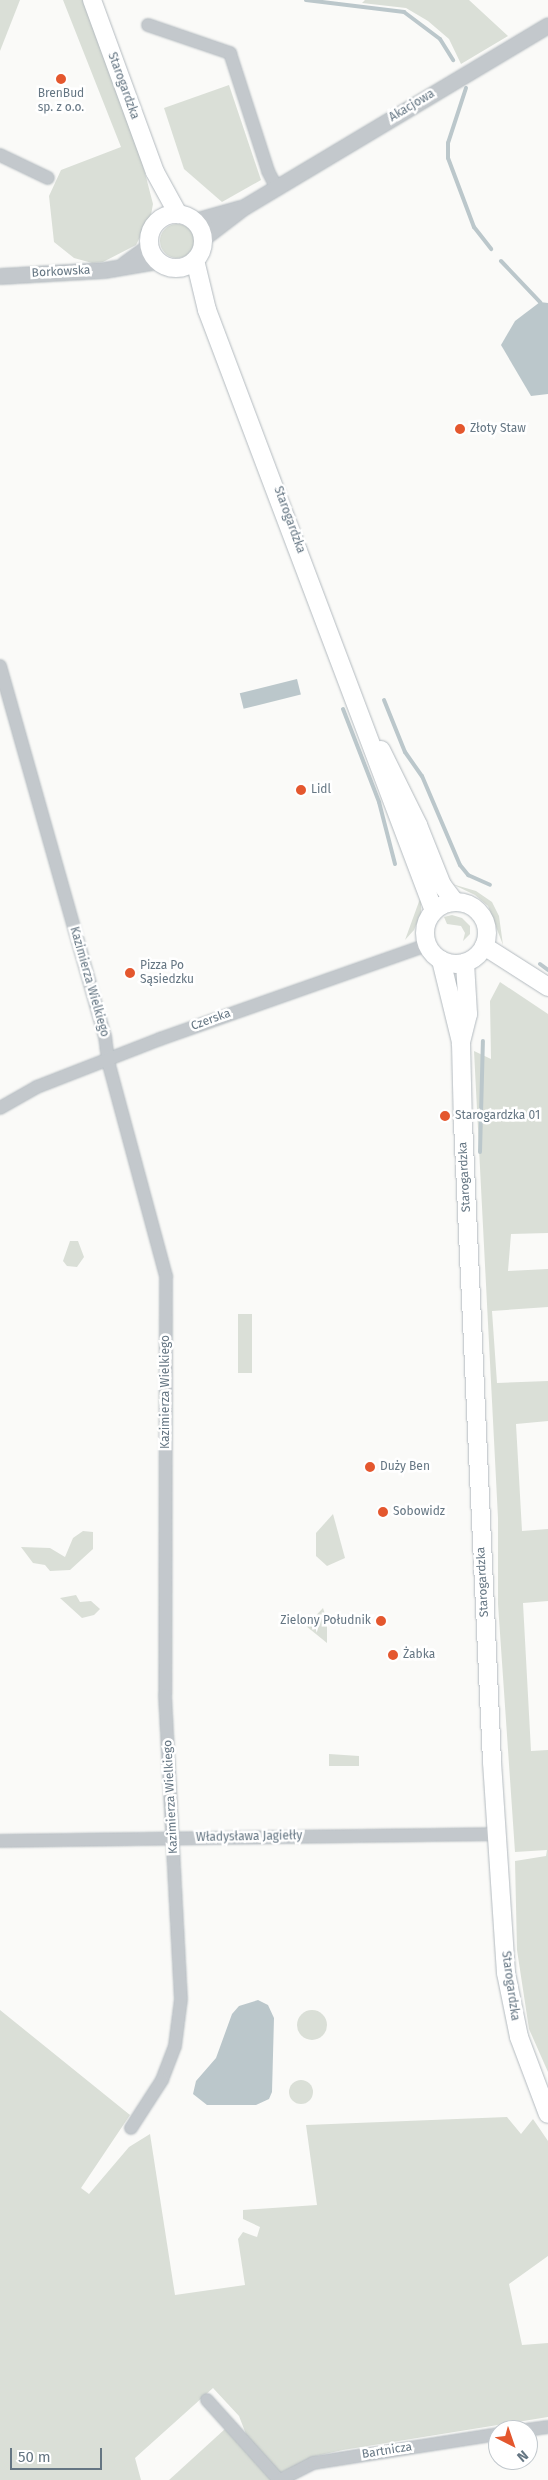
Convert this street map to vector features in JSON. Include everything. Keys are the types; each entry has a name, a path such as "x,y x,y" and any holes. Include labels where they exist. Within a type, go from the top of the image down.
{"main road":[{"name":"Starogardzka","path":"92,0 155,172 161,218"},
{"name":"Starogardzka","path":"155,172 186,217"},
{"path":"186,217 202,239 187,264 158,261 149,246 151,230 161,218 186,217"},
{"name":"Starogardzka","path":"187,264 207,310 368,732 373,756 434,911"},
{"name":"Starogardzka","path":"368,732 383,752 442,885 455,902"},
{"path":"455,902 474,908 482,916 487,936 484,946 465,963 441,960 427,945 425,927 434,911 455,902"},
{"path":"484,946 548,987"},
{"name":"Starogardzka","path":"441,960 461,1043 474,1410 507,1981 527,2064 548,2114"},
{"name":"Starogardzka","path":"461,1043 468,1014 465,963"}],"street":[{"path":"148,25 230,53 268,171 276,187"},
{"name":"Akacjowa","path":"202,239 244,207 276,187 548,25"},
{"path":"0,155 48,178"},
{"name":"Akacjowa","path":"186,217 244,207"},
{"name":"Borkowska","path":"122,265 149,246"},
{"name":"Borkowska","path":"0,276 104,270 122,265 158,261"},
{"name":"Kazimierza Wielkiego","path":"0,666 105,1036 108,1061 166,1276 166,1695 172,1838 181,1973 180,2014 175,2046 162,2080 131,2128"},
{"name":"Czerska","path":"0,1108 36,1087 228,1014 427,945"},
{"name":"Władysława Jagiełły","path":"0,1841 498,1834"},
{"path":"206,2400 280,2480"},
{"name":"Bartnicza","path":"280,2480 313,2463 488,2436"}],"shaded area":[{"path":"0,0 20,0 0,51"},
{"path":"63,0 83,0 138,146 153,204 151,215 136,245 103,262 92,263 74,258 54,242 49,196 61,170 121,147"},
{"path":"365,0 469,0 508,36 461,64 449,39 428,21 406,8 362,3"},
{"path":"229,85 261,180 222,202 184,169 164,108"},
{"path":"177,224 189,229 194,241 189,253 177,258 165,253 160,241 165,229"},
{"path":"540,302 548,303 548,394 531,396 501,345 515,321"},
{"path":"297,679 301,695 244,709 240,693"},
{"path":"452,884 476,891 492,902 499,916 503,945 488,906 475,895"},
{"path":"421,896 421,913 414,930 405,940"},
{"path":"452,915 462,918 470,926 470,934 463,941 465,933 461,926 447,924 444,917"},
{"path":"500,982 548,1014 548,1233 511,1234 508,1271 548,1269 548,1307 492,1311 497,1383 548,1381 548,1421 516,1424 522,1531 548,1529 548,1601 523,1603 531,1751 548,1750 548,2072 529,2029 517,1950 515,1861 546,1856 547,1850 515,1852 498,1604 498,1518 474,1051 491,1059 490,1001"},
{"path":"70,1241 78,1241 84,1257 77,1267 67,1266 63,1261"},
{"path":"238,1314 252,1314 252,1373 238,1373"},
{"path":"333,1514 345,1558 327,1566 316,1556 316,1533"},
{"path":"83,1531 93,1532 93,1549 70,1570 50,1571 45,1565 33,1563 21,1547 50,1548 65,1557 73,1538"},
{"path":"76,1595 80,1602 91,1601 100,1609 94,1615 82,1618 60,1598"},
{"path":"323,1608 327,1621 327,1643 306,1626"},
{"path":"329,1754 359,1756 359,1766 329,1766"},
{"path":"258,2000 268,2005 274,2018 272,2092 269,2099 256,2105 207,2105 193,2094 196,2081 216,2058 232,2014 239,2006"},
{"path":"0,2010 130,2115 81,2188 89,2194 129,2147 150,2134 175,2295 245,2285 238,2239 243,2232 257,2237 260,2227 243,2219 243,2210 317,2205 306,2125 507,2117 521,2134 533,2119 548,2141 548,2256 509,2284 522,2345 548,2343 548,2417 529,2420 488,2420 488,2427 343,2450 316,2456 280,2473 249,2442 239,2416 213,2388 135,2458 141,2480 0,2480"},
{"path":"312,2010 323,2014 327,2025 323,2036 312,2040 301,2036 297,2025 301,2014"},
{"path":"301,2080 309,2084 313,2092 309,2100 301,2104 293,2100 289,2092 293,2084"},
{"path":"225,2429 271,2480 169,2480"}],"waterway":[{"path":"306,0 404,12 440,39 453,60"},
{"path":"466,88 448,143 448,158 474,227 491,249"},
{"path":"501,261 540,302"},
{"path":"384,700 405,752 422,776 460,865 468,875 490,885"},
{"path":"343,709 379,802 395,864"},
{"path":"540,964 548,970"},
{"path":"480,1152 483,1041"}],"place":[{"name":"BrenBud sp. z o.o.","path":"61,79"},
{"name":"Złoty Staw","path":"460,429"},
{"name":"Lidl","path":"301,790"},
{"name":"Pizza Po Sąsiedzku","path":"130,973"},
{"name":"Starogardzka 01","path":"445,1116"},
{"name":"Duży Ben","path":"370,1467"},
{"name":"Sobowidz","path":"383,1512"},
{"name":"Zielony Południk","path":"381,1621"},
{"name":"Żabka","path":"393,1655"}]}
